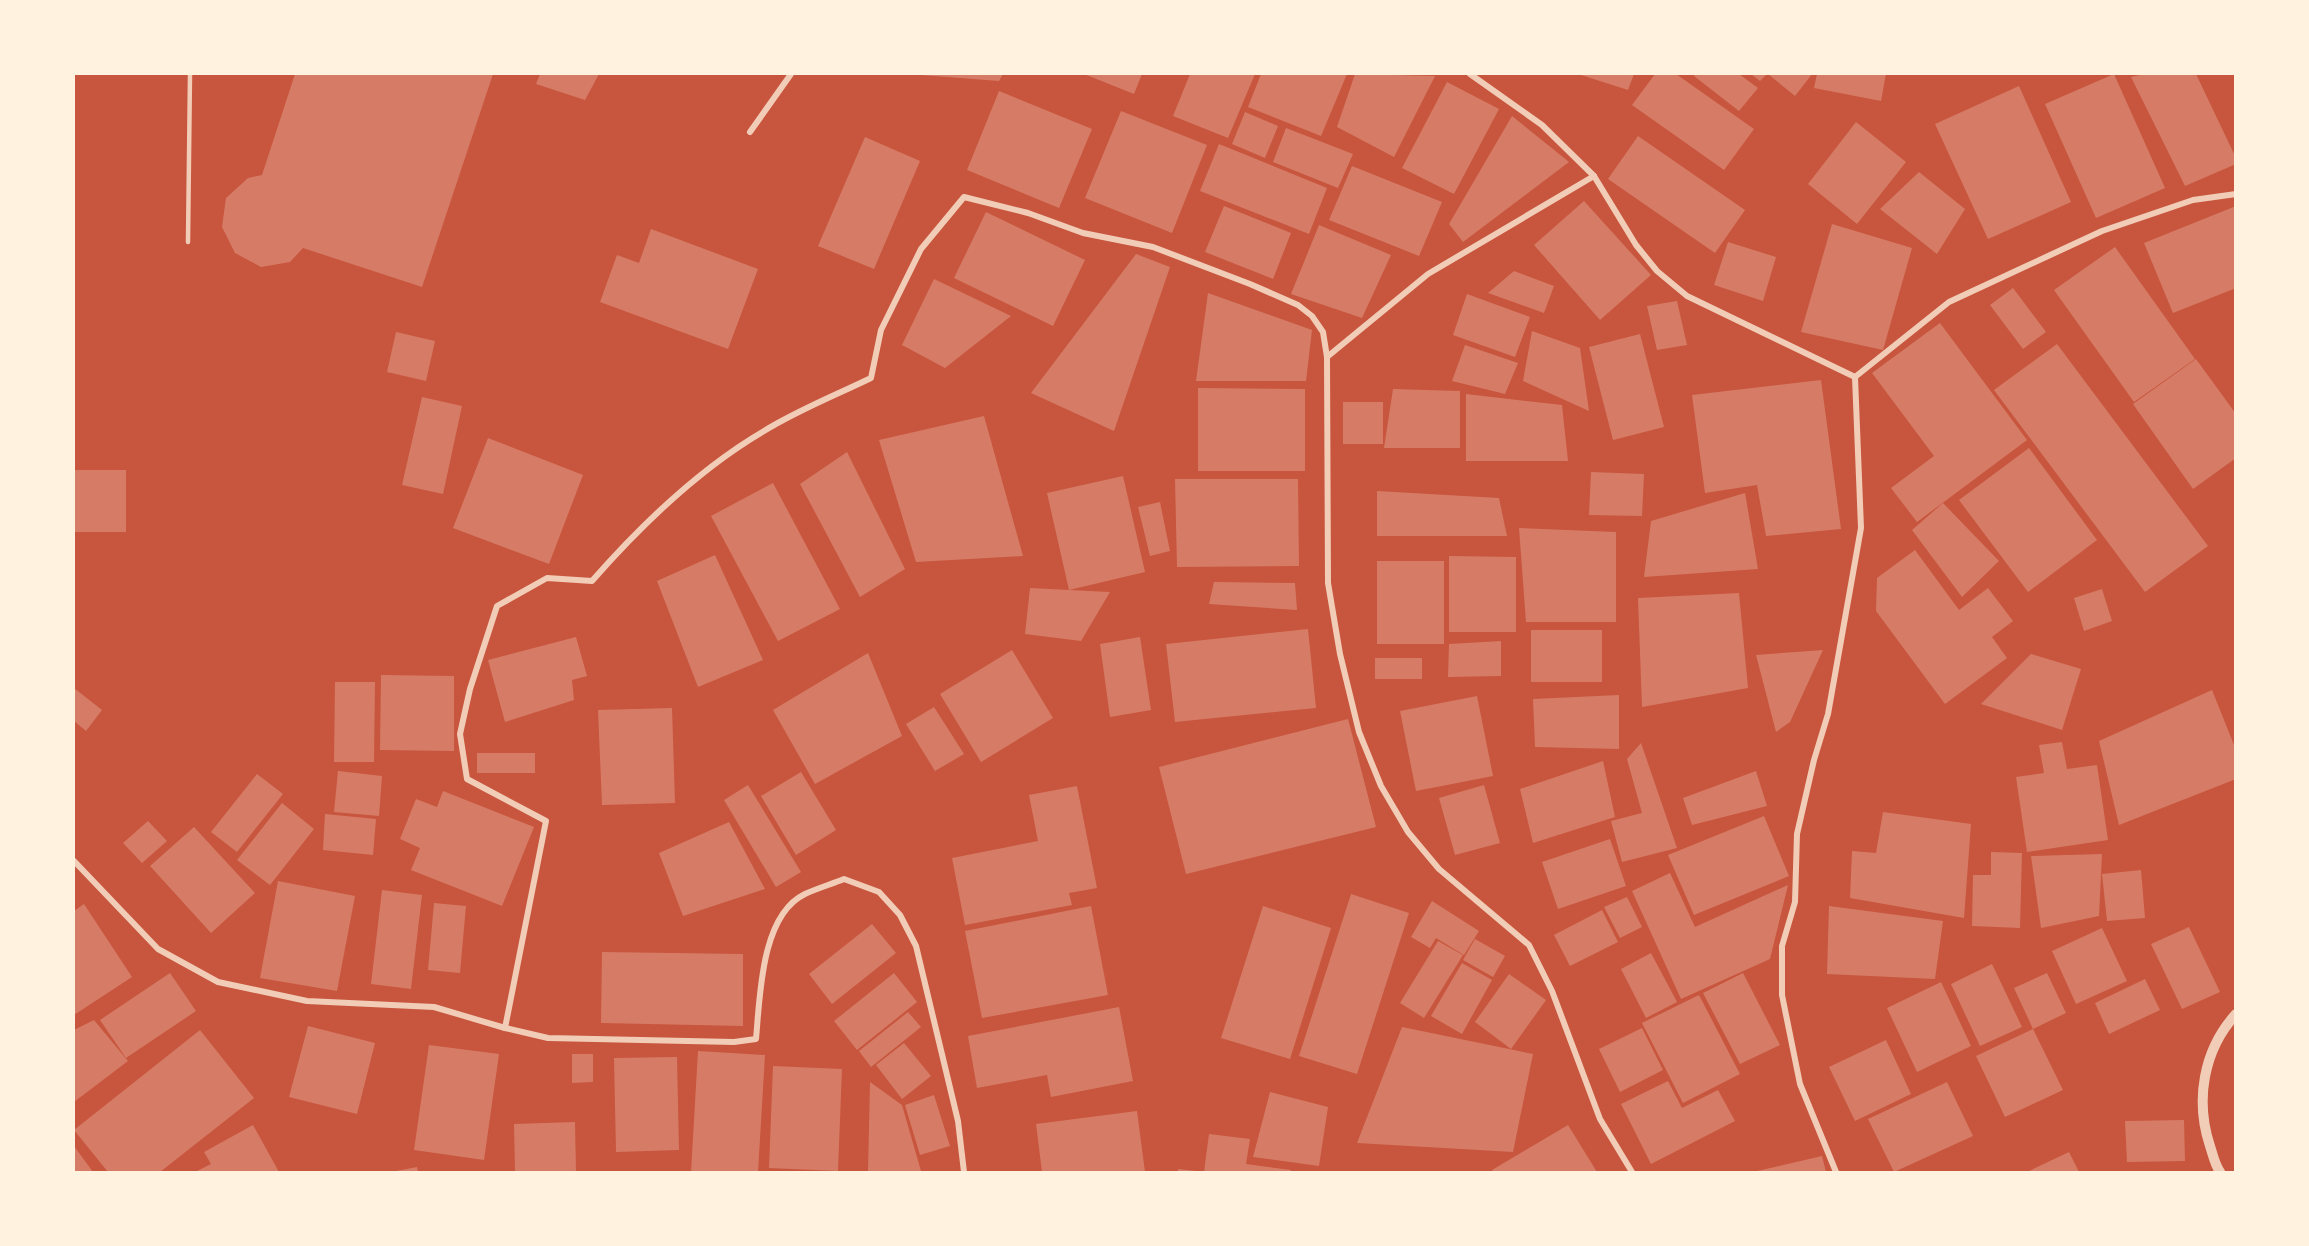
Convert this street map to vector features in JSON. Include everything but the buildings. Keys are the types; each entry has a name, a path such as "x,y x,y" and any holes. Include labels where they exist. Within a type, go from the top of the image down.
{"street":[{"path":"750,132 791,74"},
{"path":"1470,74 1542,125 1594,176 1636,245 1658,271 1687,296 1855,377"},
{"path":"1327,357 1428,273 1594,176"},
{"path":"1855,377 1949,302 2102,231 2193,200 2235,194"},
{"path":"505,1028 546,821 466,779 460,734 470,689 497,606 547,579 592,581 635,532 709,470 764,430 871,378 880,330 921,249 964,197 1028,213 1083,233 1153,247 1298,305 1312,316 1323,332 1327,357 1328,583 1340,654 1359,732 1381,786 1408,832 1438,869 1528,945 1552,991 1599,1119 1632,1173"},
{"path":"1836,1173 1800,1084 1782,996 1782,946 1795,902 1797,834 1814,760 1828,714 1862,528 1855,377"},
{"path":"74,861 158,949 218,982 307,1001 434,1007 548,1038 734,1042 756,1039 760,988 778,916 804,894 844,879 879,892 900,915 916,946 958,1121 964,1173"},
{"path":"2220,1173 2202,1123 2204,1074 2222,1029 2235,1014"}],"lane":[{"path":"188,242 190,74"}]}
